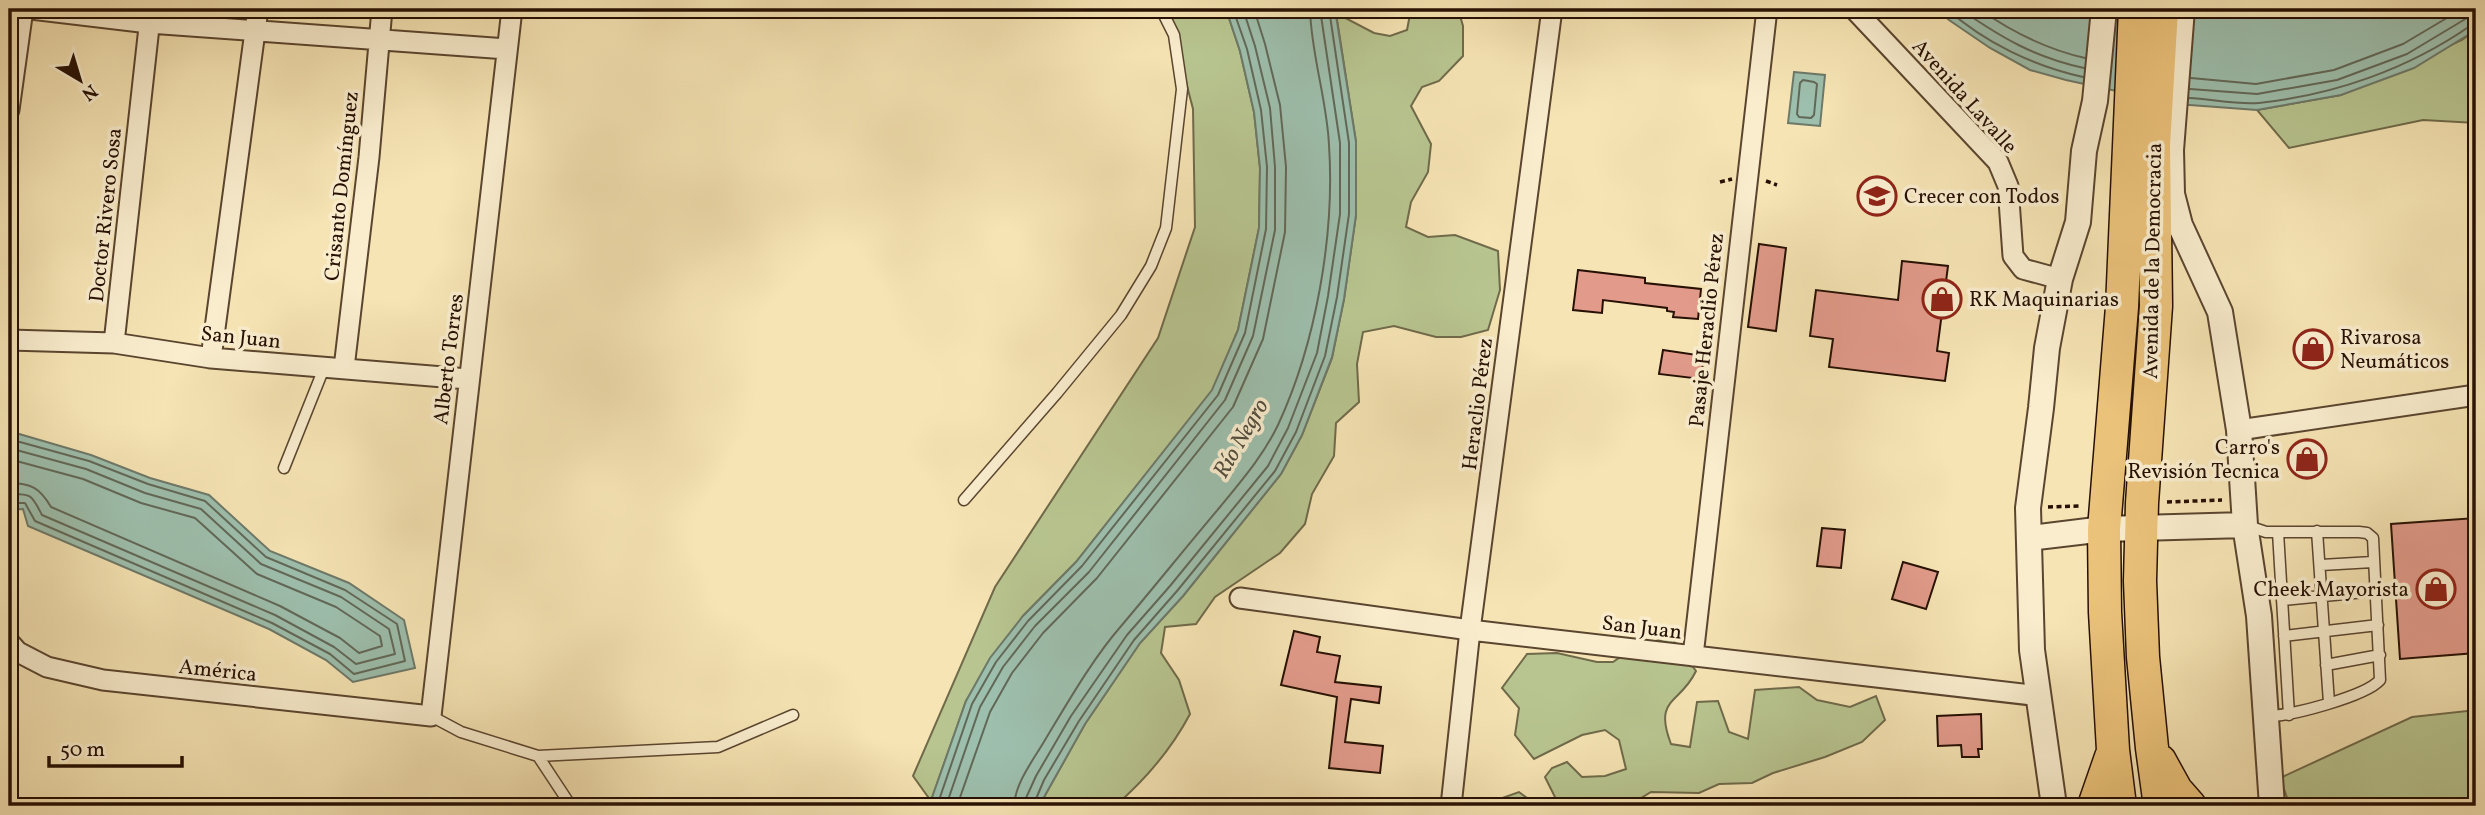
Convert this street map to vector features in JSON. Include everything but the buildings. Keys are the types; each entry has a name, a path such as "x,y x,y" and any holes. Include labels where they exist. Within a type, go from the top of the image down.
{"highway":[{"name":"Avenida de la Democracia","path":"2135,9 2151,147 2156,306 2140,581 2143,657 2161,806"},
{"name":"Avenida de la Democracia","path":"2120,806 2113,750 2105,612 2094,517 2122,307 2151,147 2162,9"},
{"path":"2152,748 2176,790 2190,806"},
{"path":"2094,806 2113,750"}],"street":[{"path":"9,110 23,9"},
{"path":"31,9 150,16 255,30 507,49"},
{"path":"211,358 258,9"},
{"name":"Crisanto Domínguez","path":"334,368 369,157 382,9"},
{"name":"Alberto Torres","path":"431,716 512,9"},
{"name":"Heraclio Pérez","path":"1451,806 1470,630 1552,9"},
{"name":"Pasaje Heraclio Pérez","path":"1693,656 1767,9"},
{"name":"Avenida Lavalle","path":"1854,9 1998,162 2008,186 2012,256 2023,269 2060,279"},
{"path":"2054,806 2032,650 2028,508 2042,408 2046,348 2060,279 2078,222 2084,151 2095,101 2104,9"},
{"name":"Avenida de la Democracia","path":"2182,9 2151,147 2172,194 2180,225 2220,312 2239,430 2245,525 2277,715 2272,806"},
{"name":"Doctor Rivero Sosa","path":"114,343 150,16"},
{"name":"San Juan","path":"9,340 114,343 211,358 468,379"},
{"path":"2239,430 2476,395"},
{"path":"2030,538 2094,517 2141,528 2245,525"},
{"name":"San Juan","path":"1240,598 1470,630 2040,696"},
{"name":"América","path":"9,642 18,652 47,667 103,680 431,716"}],"lane":[{"path":"964,500 1121,315 1151,266 1166,228 1182,89 1174,35 1161,9"},
{"path":"284,468 334,368"},
{"path":"2245,525 2266,532 2317,531 2367,533 2373,538 2380,680 2374,687 2329,703 2277,715 2284,636 2278,532"},
{"path":"2317,531 2329,703"},
{"path":"2321,565 2374,562"},
{"path":"2282,600 2375,591"},
{"path":"2284,636 2378,625"},
{"path":"2326,665 2380,655"},
{"path":"431,716 461,732 538,756 718,747 793,715"},
{"path":"538,756 571,806"}],"path":[{"path":"2162,503 2226,500"},
{"path":"2038,508 2094,517"}],"green space":[{"path":"1167,9 1226,9 1240,51 1254,112 1260,168 1259,228 1238,330 1213,390 1076,562 1023,616 966,701 931,801 913,776 995,587 1158,338 1195,227 1193,109"},
{"path":"1411,9 1458,9 1463,26 1463,56 1439,81 1422,87 1411,106 1431,144 1428,172 1411,202 1406,227 1428,237 1455,235 1498,251 1500,290 1488,330 1461,337 1436,337 1394,326 1363,332 1357,364 1359,402 1336,423 1334,456 1312,494 1305,524 1280,553 1215,597 1196,624 1165,627 1161,653 1179,680 1190,714 1175,740 1147,775 1115,806 1039,806 1085,724 1140,643 1183,596 1281,474 1302,435 1332,358 1356,215 1356,142 1336,13 1374,33 1390,36 1407,30"},
{"path":"2476,30 2476,123 2423,120 2289,148 2257,110 2341,95 2462,40"},
{"path":"1672,638 1696,671 1667,709 1666,729 1671,744 1690,747 1697,702 1718,701 1729,732 1748,739 1755,690 1799,687 1817,700 1850,707 1876,696 1885,720 1862,742 1752,783 1719,784 1699,793 1651,792 1628,806 1538,806 1557,801 1545,777 1552,768 1567,762 1582,777 1605,776 1626,769 1619,740 1605,730 1582,735 1534,759 1515,735 1519,708 1502,688 1527,654 1557,653 1597,662 1613,662 1639,644"},
{"path":"2476,710 2476,806 2290,806 2280,778 2412,717"},
{"path":"1519,792 1538,806 1495,806 1502,798"}],"water":[{"name":"Río Negro","path":"1226,9 1335,9 1356,142 1356,215 1344,299 1332,357 1302,435 1281,474 1183,596 1140,643 1085,724 1039,806 929,806 966,701 990,658 1023,616 1076,562 1212,390 1238,330 1259,228 1260,168 1254,112 1240,51"},
{"path":"1937,9 2476,9 2476,30 2414,68 2341,95 2257,110 2176,104 2030,70 1990,48"},
{"path":"1794,72 1825,75 1820,126 1788,123"},
{"path":"9,431 91,455 150,478 209,495 270,551 349,583 404,620 415,668 353,682 326,660 269,629 28,526 23,509 9,510"}],"place":[{"name":"Crecer con Todos","path":"1877,196"},
{"name":"RK Maquinarias","path":"1942,299"},
{"name":"Rivarosa Neumáticos","path":"2313,349"},
{"name":"Carro's Revisión Tecnica","path":"2307,459"},
{"name":"Cheek Mayorista","path":"2436,589"}]}
